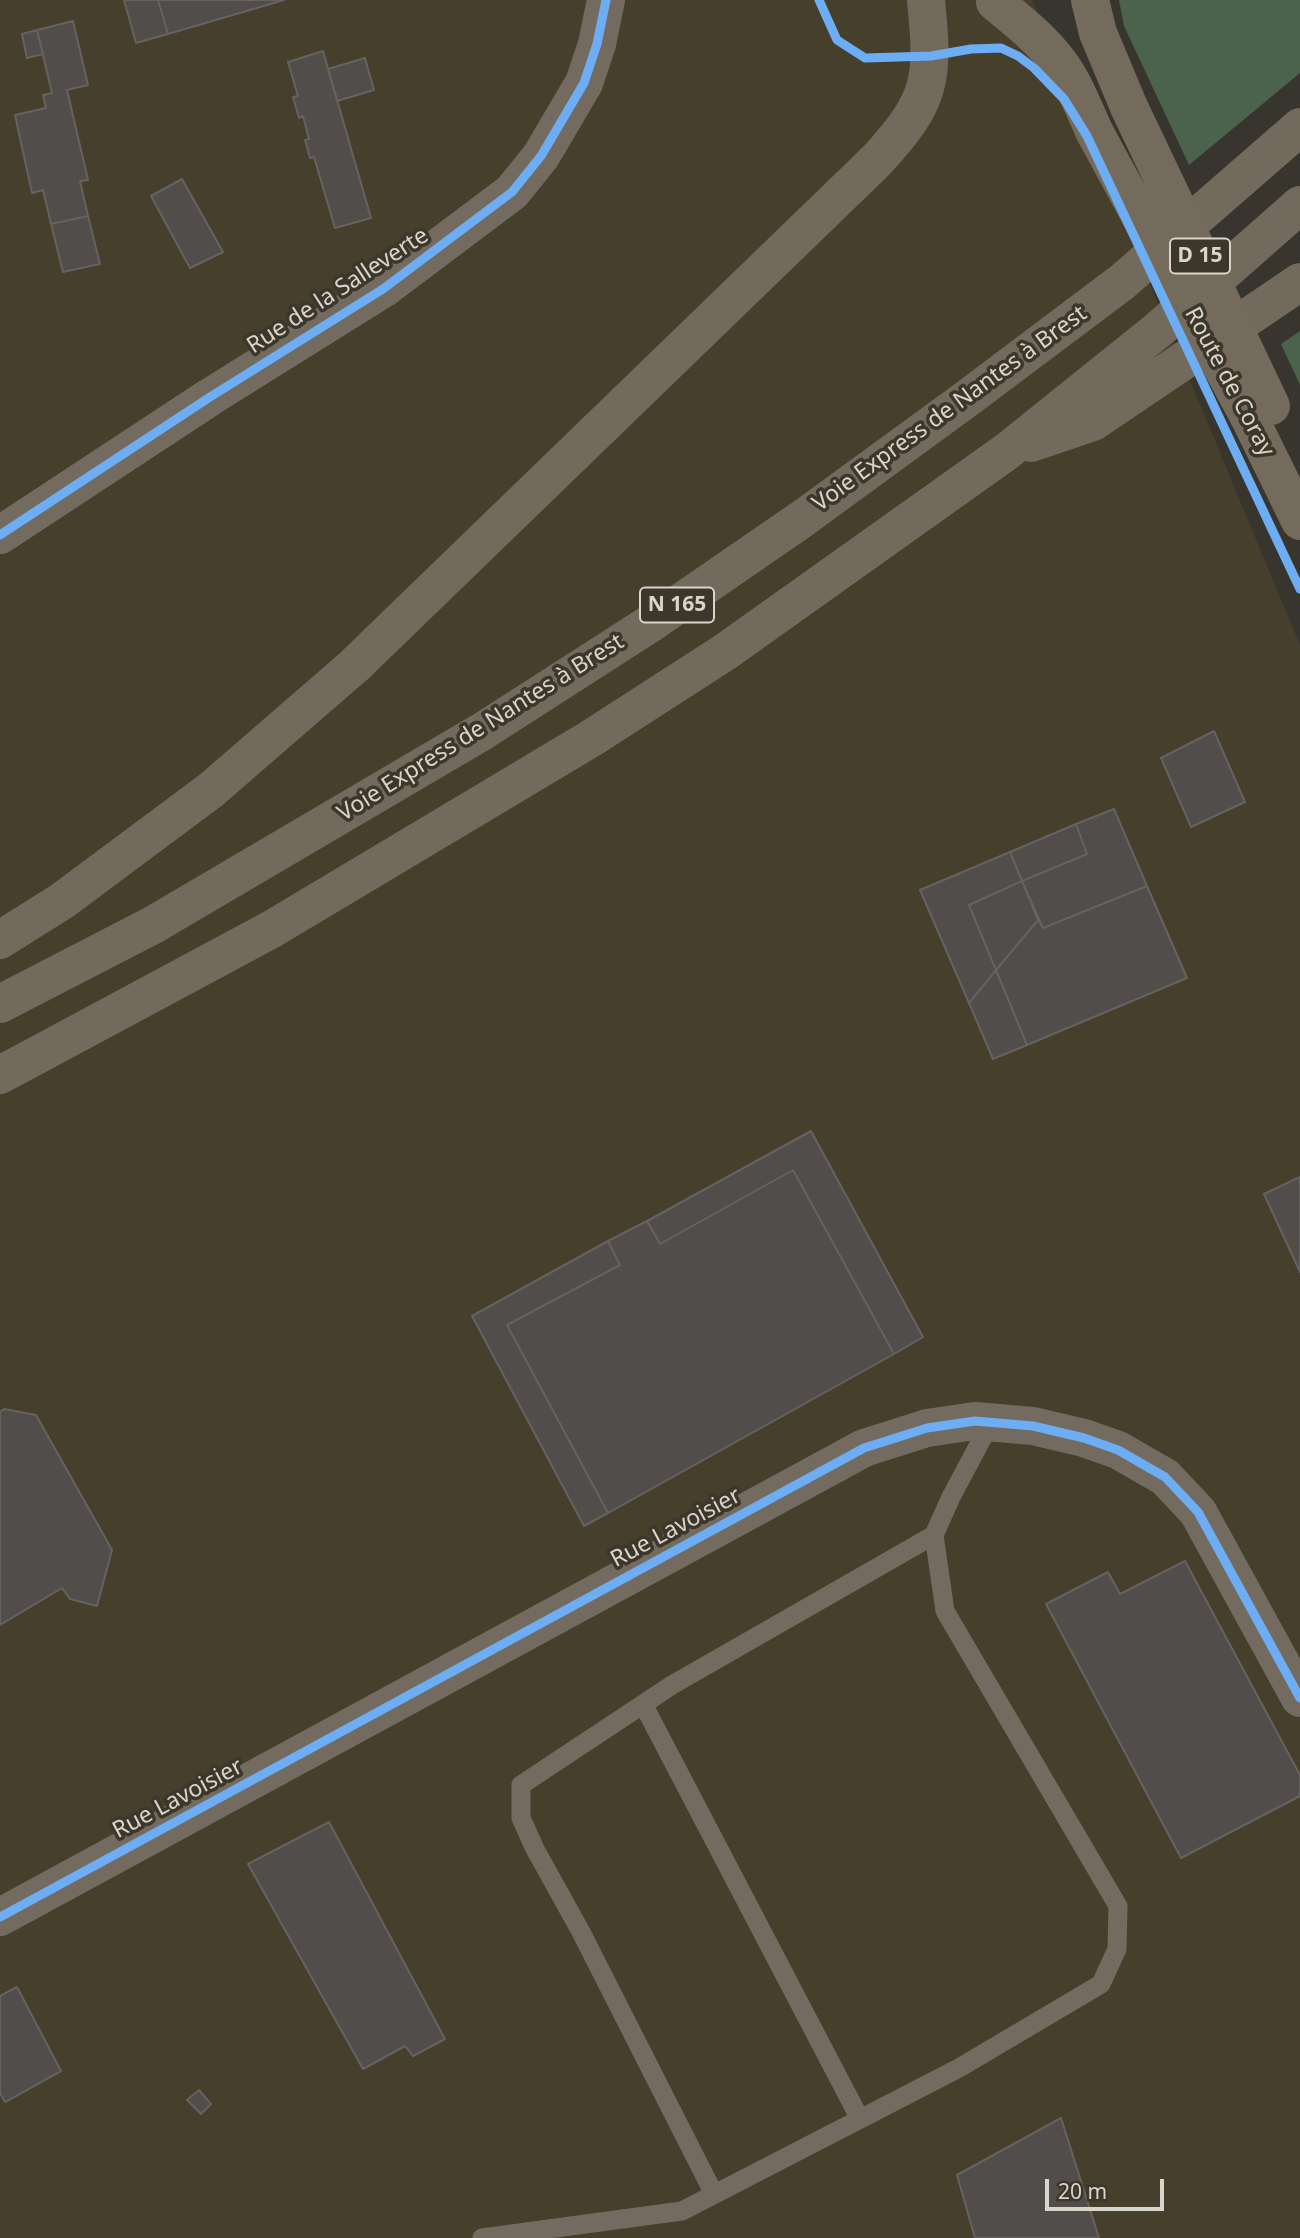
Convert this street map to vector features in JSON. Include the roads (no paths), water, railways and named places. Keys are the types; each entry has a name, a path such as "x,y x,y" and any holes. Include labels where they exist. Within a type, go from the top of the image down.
{"highway":[{"path":"0,940 62,901 211,790 354,666 877,160 901,135 915,114 930,74 926,0"},
{"name":"Voie Express de Nantes à Brest","path":"0,1004 164,918 483,731 648,625 802,519 1122,282 1300,127"},
{"name":"N 165","path":"0,1075 272,929 590,739 725,652 1006,452 1158,330 1300,205"},
{"path":"1006,452 1093,422 1300,282"}],"main road":[{"name":"Route de Coray","path":"1090,0 1098,33 1260,411 1300,521"},
{"name":"Route de Coray","path":"996,1 1021,23 1068,76 1094,131 1260,411 1300,466"}],"street":[{"name":"Rue de la Salleverte","path":"0,535 210,397 383,289 512,192 541,156 584,83 597,44 606,0"},
{"name":"Rue Lavoisier","path":"0,1917 864,1448 927,1428 975,1421 1033,1426 1084,1438 1118,1450 1165,1477 1198,1512 1300,1699"}],"lane":[{"path":"482,2238 682,2211 959,2068 1101,1984 1117,1949 1118,1906 945,1611 934,1535 991,1422"},
{"path":"714,2194 521,1818 521,1786 672,1685 934,1535"},
{"path":"643,1704 860,2119"}]}
